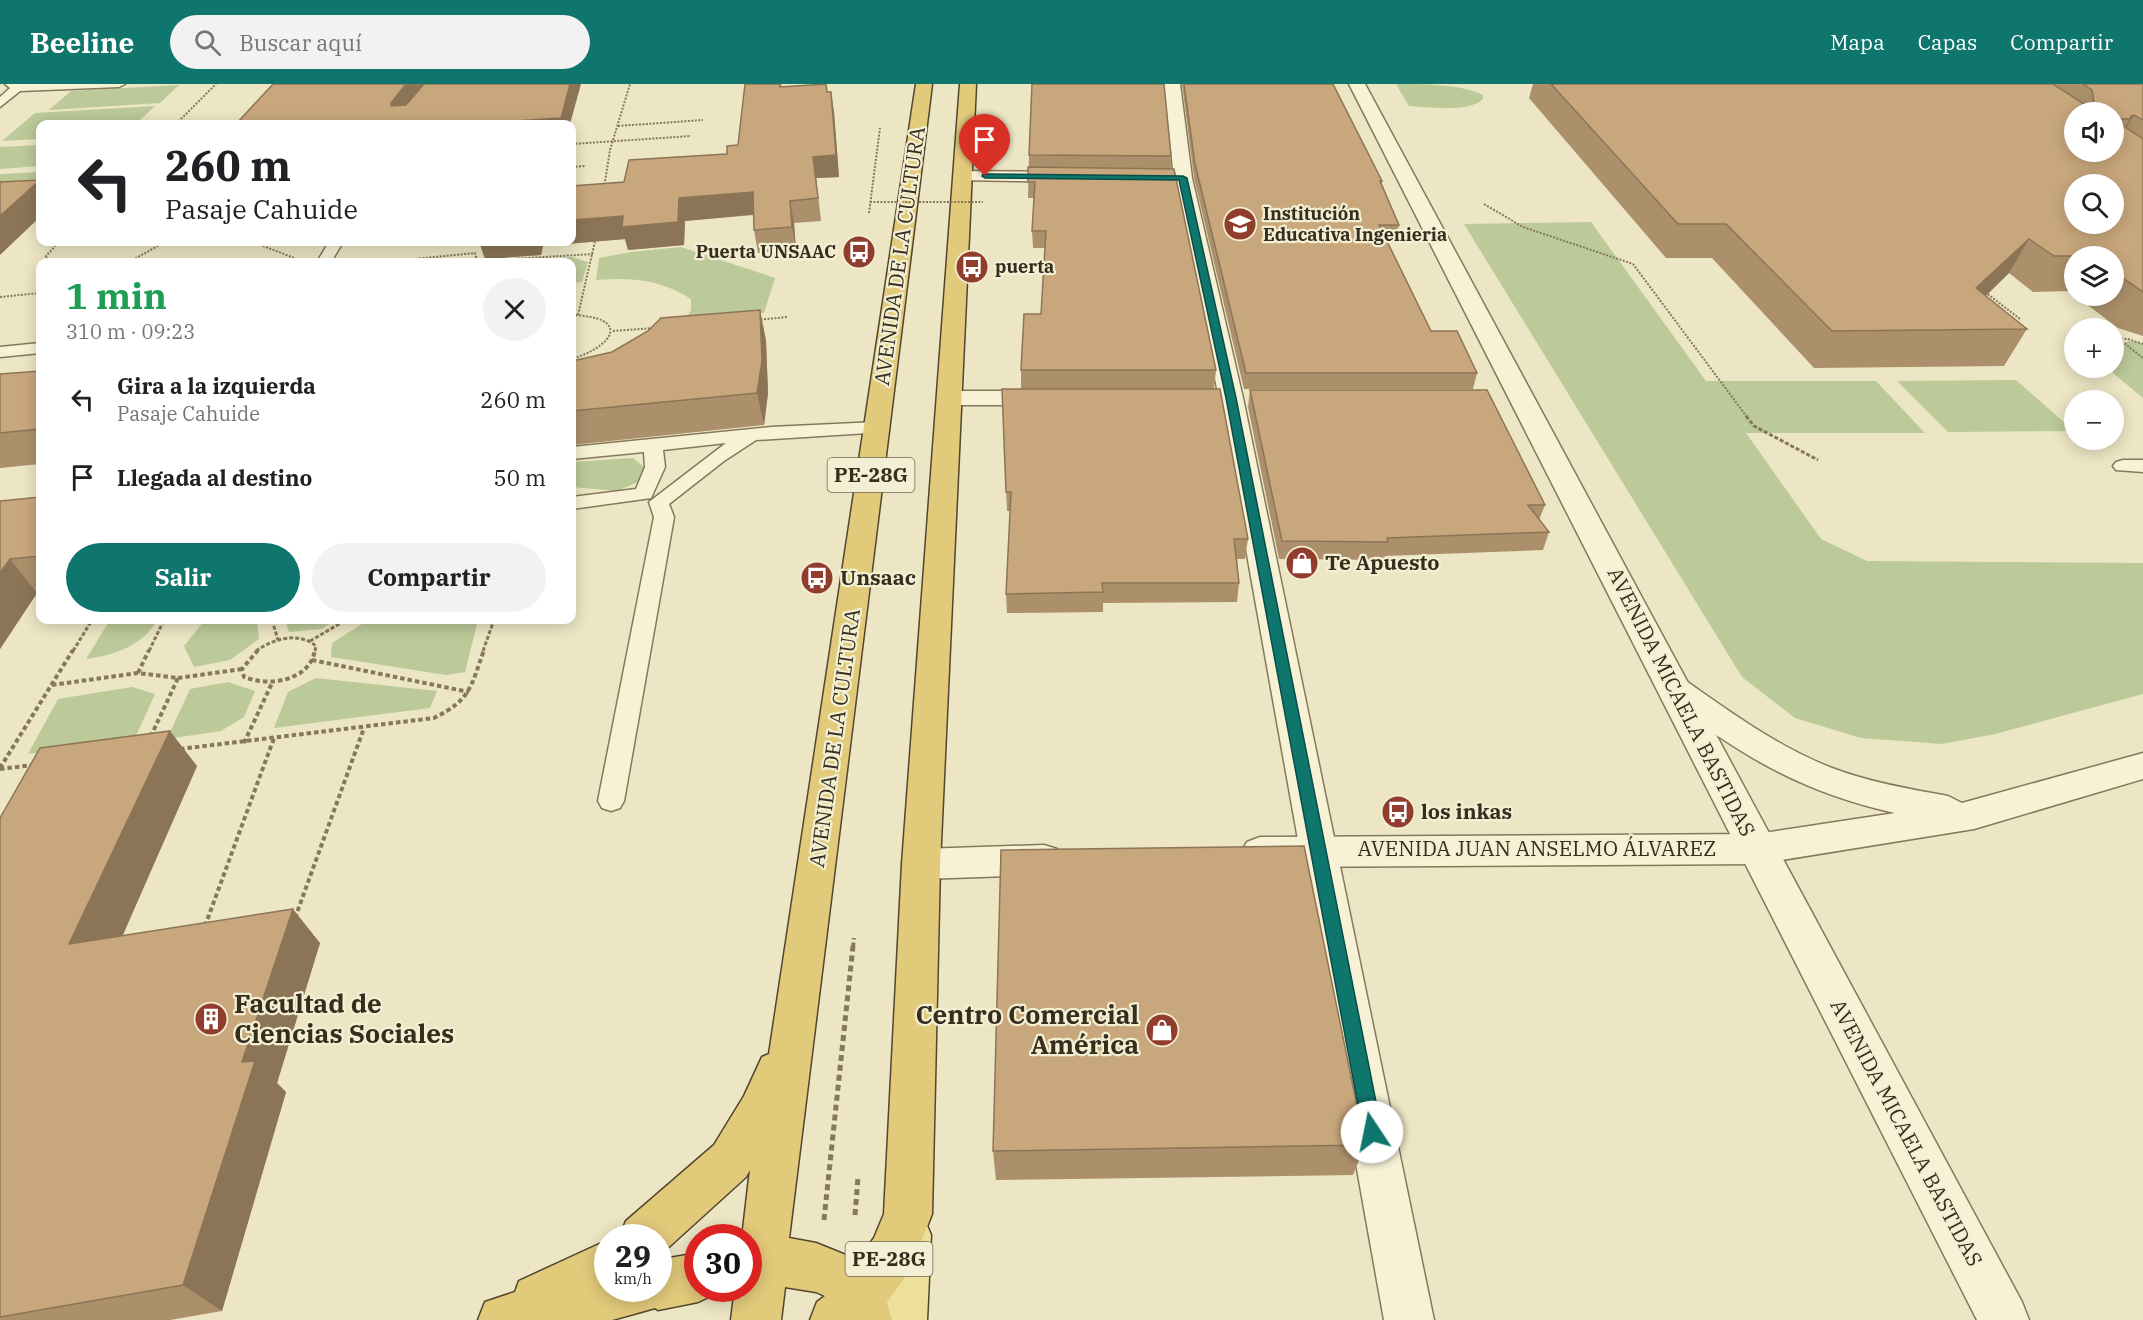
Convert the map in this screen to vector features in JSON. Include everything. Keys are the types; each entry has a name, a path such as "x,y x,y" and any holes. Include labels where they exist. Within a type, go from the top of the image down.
{"highway":[{"name":"AVENIDA DE LA CULTURA","path":"761,1224 797,1006 924,84"},
{"name":"PE-28G","path":"854,1313 892,1255 908,1214 921,864 968,84"},
{"path":"659,1224 730,1161 759,1112 777,1070 797,1006"},
{"path":"762,1263 819,1267 849,1283 854,1313"},
{"path":"490,1320 554,1292 594,1271"},
{"path":"503,1320 594,1299"},
{"name":"AVENIDA DE LA CULTURA","path":"756,1302 756,1320"}],"main road":[{"path":"902,1320 908,1214"}],"street":[{"path":"1172,84 1183,178 1231,398 1409,1320"},
{"name":"AVENIDA MICAELA BASTIDAS","path":"1357,84 1512,398 1674,688 2004,1320"},
{"path":"963,176 1090,177"},
{"path":"1160,178 1183,178"},
{"path":"950,398 1068,398"},
{"path":"1674,688 1759,747 1803,770 1886,799 1974,815"},
{"name":"AVENIDA JUAN ANSELMO ÁLVAREZ","path":"1224,853 1317,850 1757,849 1974,815 2143,766"},
{"path":"921,864 1071,859"}],"lane":[{"path":"0,103 14,86 119,84"},
{"path":"0,352 36,348"},
{"path":"576,453 751,435 877,428"},
{"path":"576,503 652,498 751,435"},
{"path":"611,801 664,517 652,498 655,468 653,445"}],"path":[{"path":"180,120 216,84"},
{"path":"603,196 613,141 630,84"},
{"path":"618,126 703,120"},
{"path":"867,222 880,128"},
{"path":"576,144 691,136"},
{"path":"576,167 585,166"},
{"path":"870,202 983,202"},
{"path":"1484,204 1523,227 1633,264 1754,426 1818,460"},
{"path":"576,357 604,345 611,338 613,331 610,324 602,320 578,315 597,231"},
{"path":"47,258 45,257 55,246"},
{"path":"136,258 158,246"},
{"path":"263,246 294,258"},
{"path":"424,258 475,253 476,258"},
{"path":"527,258 593,254"},
{"path":"1983,290 2020,319"},
{"path":"0,297 36,293"},
{"path":"752,320 787,317"},
{"path":"613,331 659,327"},
{"path":"2124,339 2143,344"},
{"path":"2124,343 2143,358"},
{"path":"0,769 90,624"},
{"path":"138,673 162,624"},
{"path":"273,624 278,640"},
{"path":"310,641 339,624"},
{"path":"177,749 244,743 434,718 455,708 469,692 493,624"},
{"path":"295,637 310,641 316,646 316,655 297,674 273,682 253,682 244,677 242,669 248,657 278,640 295,637"},
{"path":"312,660 469,692"},
{"path":"52,685 138,673 178,678 242,669"},
{"path":"149,741 178,678"},
{"path":"244,743 273,682"},
{"path":"291,927 364,728"},
{"path":"203,932 274,738"},
{"path":"0,769 44,764"}],"green space":[{"path":"1396,84 1453,87 1474,91 1483,95 1483,99 1458,108 1409,106"},
{"path":"179,85 160,103 49,110 71,91"},
{"path":"155,106 140,120 36,120 36,139 2,141 35,113"},
{"path":"36,145 36,166 0,169 0,147"},
{"path":"36,172 36,194 0,197 0,174"},
{"path":"1591,222 1706,381 1876,381 1925,433 1746,433 1821,539 1867,561 2143,563 2143,694 1995,734 1942,744 1861,738 1795,718 1742,677 1464,224"},
{"path":"681,247 775,278 764,313 686,318 691,310 691,299 668,287 633,279 596,280 599,258"},
{"path":"576,258 588,262 582,282 576,283"},
{"path":"2129,341 2143,343 2143,398 2119,378 2124,378 2124,343"},
{"path":"2016,380 2064,422 2064,431 1948,432 1897,381"},
{"path":"633,458 645,468 638,482 617,491 576,487 576,462"},
{"path":"108,624 154,624 144,636 127,648 86,659"},
{"path":"202,624 257,624 259,639 230,660 194,667 184,646"},
{"path":"286,624 329,624 322,629 289,632"},
{"path":"362,624 477,624 465,672 446,675 331,657 332,643"},
{"path":"316,678 437,691 430,708 274,728 288,692"},
{"path":"228,682 255,691 244,717 221,731 167,739 190,689"},
{"path":"132,687 155,694 135,738 28,754 58,699"}],"building":[{"path":"273,84 406,84 391,106 406,105 424,84 570,84 561,118 530,120 240,120"},
{"path":"745,84 780,84 780,87 826,84 827,92 831,92 836,155 813,157 818,198 790,201 792,227 754,230 753,192 679,198 678,222 622,227 623,216 576,220 576,186 624,182 629,160 727,154 727,146 738,145"},
{"path":"1032,84 1164,84 1171,156 1029,155"},
{"path":"1184,84 1333,84 1382,181 1380,181 1399,225 1379,225 1431,331 1457,331 1477,373 1246,373 1195,164"},
{"path":"1551,84 2053,84 2081,102 2064,102 2064,162 2124,162 2124,126 2143,139 2143,292 2124,279 2124,246 2064,246 2064,256 2054,256 2029,239 1976,288 2027,329 1832,331 1726,224 1678,224"},
{"path":"2083,84 2143,84 2143,120 2134,115 2130,119 2124,119 2124,102 2094,102 2092,90"},
{"path":"1028,167 1174,169 1216,370 1021,370 1024,314 1041,314 1046,231 1032,231 1035,182 1028,182"},
{"path":"36,180 36,184 0,216 0,182"},
{"path":"760,310 762,361 757,393 576,411 576,360 612,352 648,331 661,318"},
{"path":"36,371 36,429 0,433 0,374"},
{"path":"1002,389 1220,389 1248,539 1234,539 1239,583 1102,583 1103,592 1006,594 1011,492 1006,492"},
{"path":"1250,390 1487,390 1545,505 1528,505 1549,532 1387,538 1388,542 1282,541"},
{"path":"36,497 36,556 10,559 0,573 0,501"},
{"name":"Facultad de Ciencias Sociales","path":"170,731 69,944 293,909 242,1062 255,1061 183,1285 0,1317 0,818 40,748"},
{"name":"Centro Comercial América","path":"1304,846 1365,1145 993,1151 1001,850"}],"place":[{"name":"Institución Educativa Ingenieria","path":"1240,224"},
{"name":"Puerta UNSAAC","path":"859,252"},
{"name":"puerta","path":"972,267"},
{"name":"Te Apuesto","path":"1302,563"},
{"name":"Unsaac","path":"817,578"},
{"name":"los inkas","path":"1398,812"},
{"name":"Facultad de Ciencias Sociales","path":"211,1019"},
{"name":"Centro Comercial América","path":"1162,1030"}],"route":[{"path":"985,176 1183,178 1231,398 1372,1132"}]}
